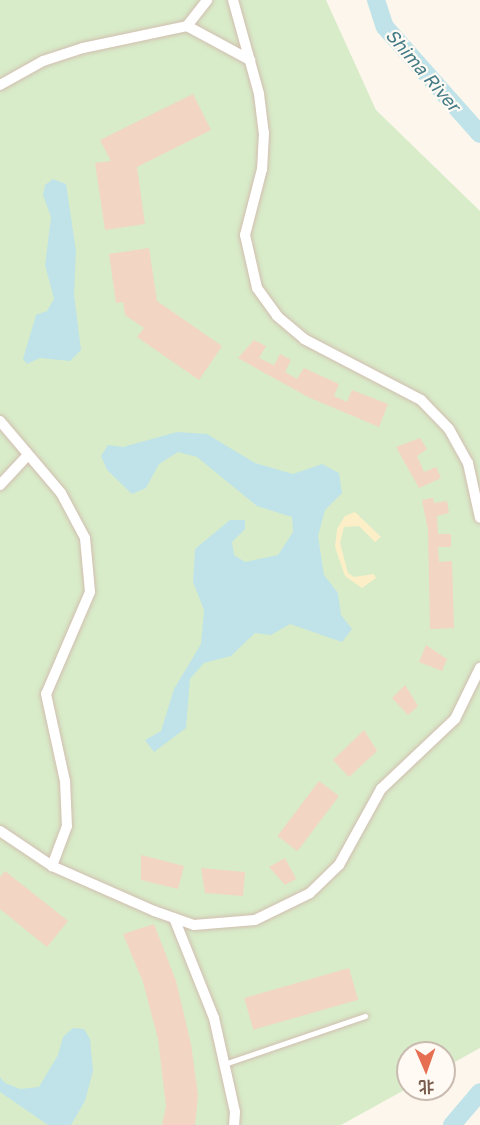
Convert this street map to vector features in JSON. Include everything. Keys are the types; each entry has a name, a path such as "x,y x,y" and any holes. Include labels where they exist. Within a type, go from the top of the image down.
{"street":[{"path":"187,26 207,0"},
{"path":"233,0 250,60 264,134 262,169 245,235 256,288 277,316 304,339 421,400 449,429 468,463 480,518"},
{"path":"0,85 43,61 83,48 187,26 250,60"},
{"path":"0,421 27,456 62,493 86,538 90,592 46,694 65,781 67,826 52,866"},
{"path":"0,485 27,456"},
{"path":"0,831 20,848 52,866 194,925 235,924 274,914 310,893 339,865 381,789 455,719 480,668"},
{"path":"174,918 200,975 224,1064 235,1113 234,1125"}],"lane":[{"path":"224,1064 365,1016"}],"green space":[{"path":"0,0 326,0 376,110 480,211 480,1048 456,1061 456,1041 396,1041 396,1095 341,1125 0,1125"}],"sand":[{"path":"355,512 381,537 375,542 359,526 344,527 340,543 348,573 354,577 374,574 376,578 362,588 345,576 335,547 337,529 345,516"}],"water":[{"path":"53,179 66,184 76,251 74,295 81,350 70,361 40,358 27,364 23,359 36,315 47,311 54,299 45,265 51,217 43,195 45,185"},
{"path":"177,432 207,434 255,463 293,474 322,464 339,473 342,493 325,510 318,536 324,575 338,593 341,615 352,629 342,642 290,624 271,635 255,633 231,656 204,663 190,679 186,728 154,752 145,740 161,731 174,689 201,644 204,610 193,582 195,549 230,520 245,520 245,529 232,542 234,555 245,562 278,555 293,532 292,517 257,506 197,457 178,452 159,464 146,488 132,494 107,470 101,456 108,445 123,447"},
{"path":"73,1028 84,1029 90,1039 93,1071 85,1101 71,1125 48,1125 0,1092 0,1077 5,1083 20,1089 39,1087 58,1055 63,1037"}],"building":[{"path":"193,94 211,130 137,167 145,224 105,230 95,163 111,161 100,140"},
{"path":"149,248 157,301 222,346 199,380 137,337 144,328 125,315 123,302 116,303 109,254"},
{"path":"254,340 266,346 259,358 274,365 280,354 291,360 285,372 297,379 304,368 339,384 334,396 347,402 352,390 388,404 379,427 308,397 238,358"},
{"path":"420,438 427,449 417,456 424,472 436,467 441,478 419,488 396,447"},
{"path":"433,498 434,503 447,501 449,513 437,516 438,534 451,534 451,547 438,547 439,562 452,561 454,628 430,629 428,530 422,500"},
{"path":"426,645 447,659 442,671 419,662"},
{"path":"405,685 418,706 408,715 392,698"},
{"path":"364,730 377,751 349,777 333,760"},
{"path":"319,781 339,796 297,851 277,836"},
{"path":"141,855 184,866 178,889 141,880"},
{"path":"285,858 296,879 285,885 269,867"},
{"path":"201,868 245,872 243,896 205,893"},
{"path":"5,871 68,921 47,947 0,909 0,877"},
{"path":"154,924 176,981 191,1044 198,1095 195,1125 162,1125 166,1106 158,1039 143,982 123,934"},
{"path":"349,968 358,1000 253,1030 244,998"}],"waterway":[{"name":"Shima River","path":"376,0 385,27 480,134"},
{"name":"Shima River","path":"452,1125 480,1092"}]}
